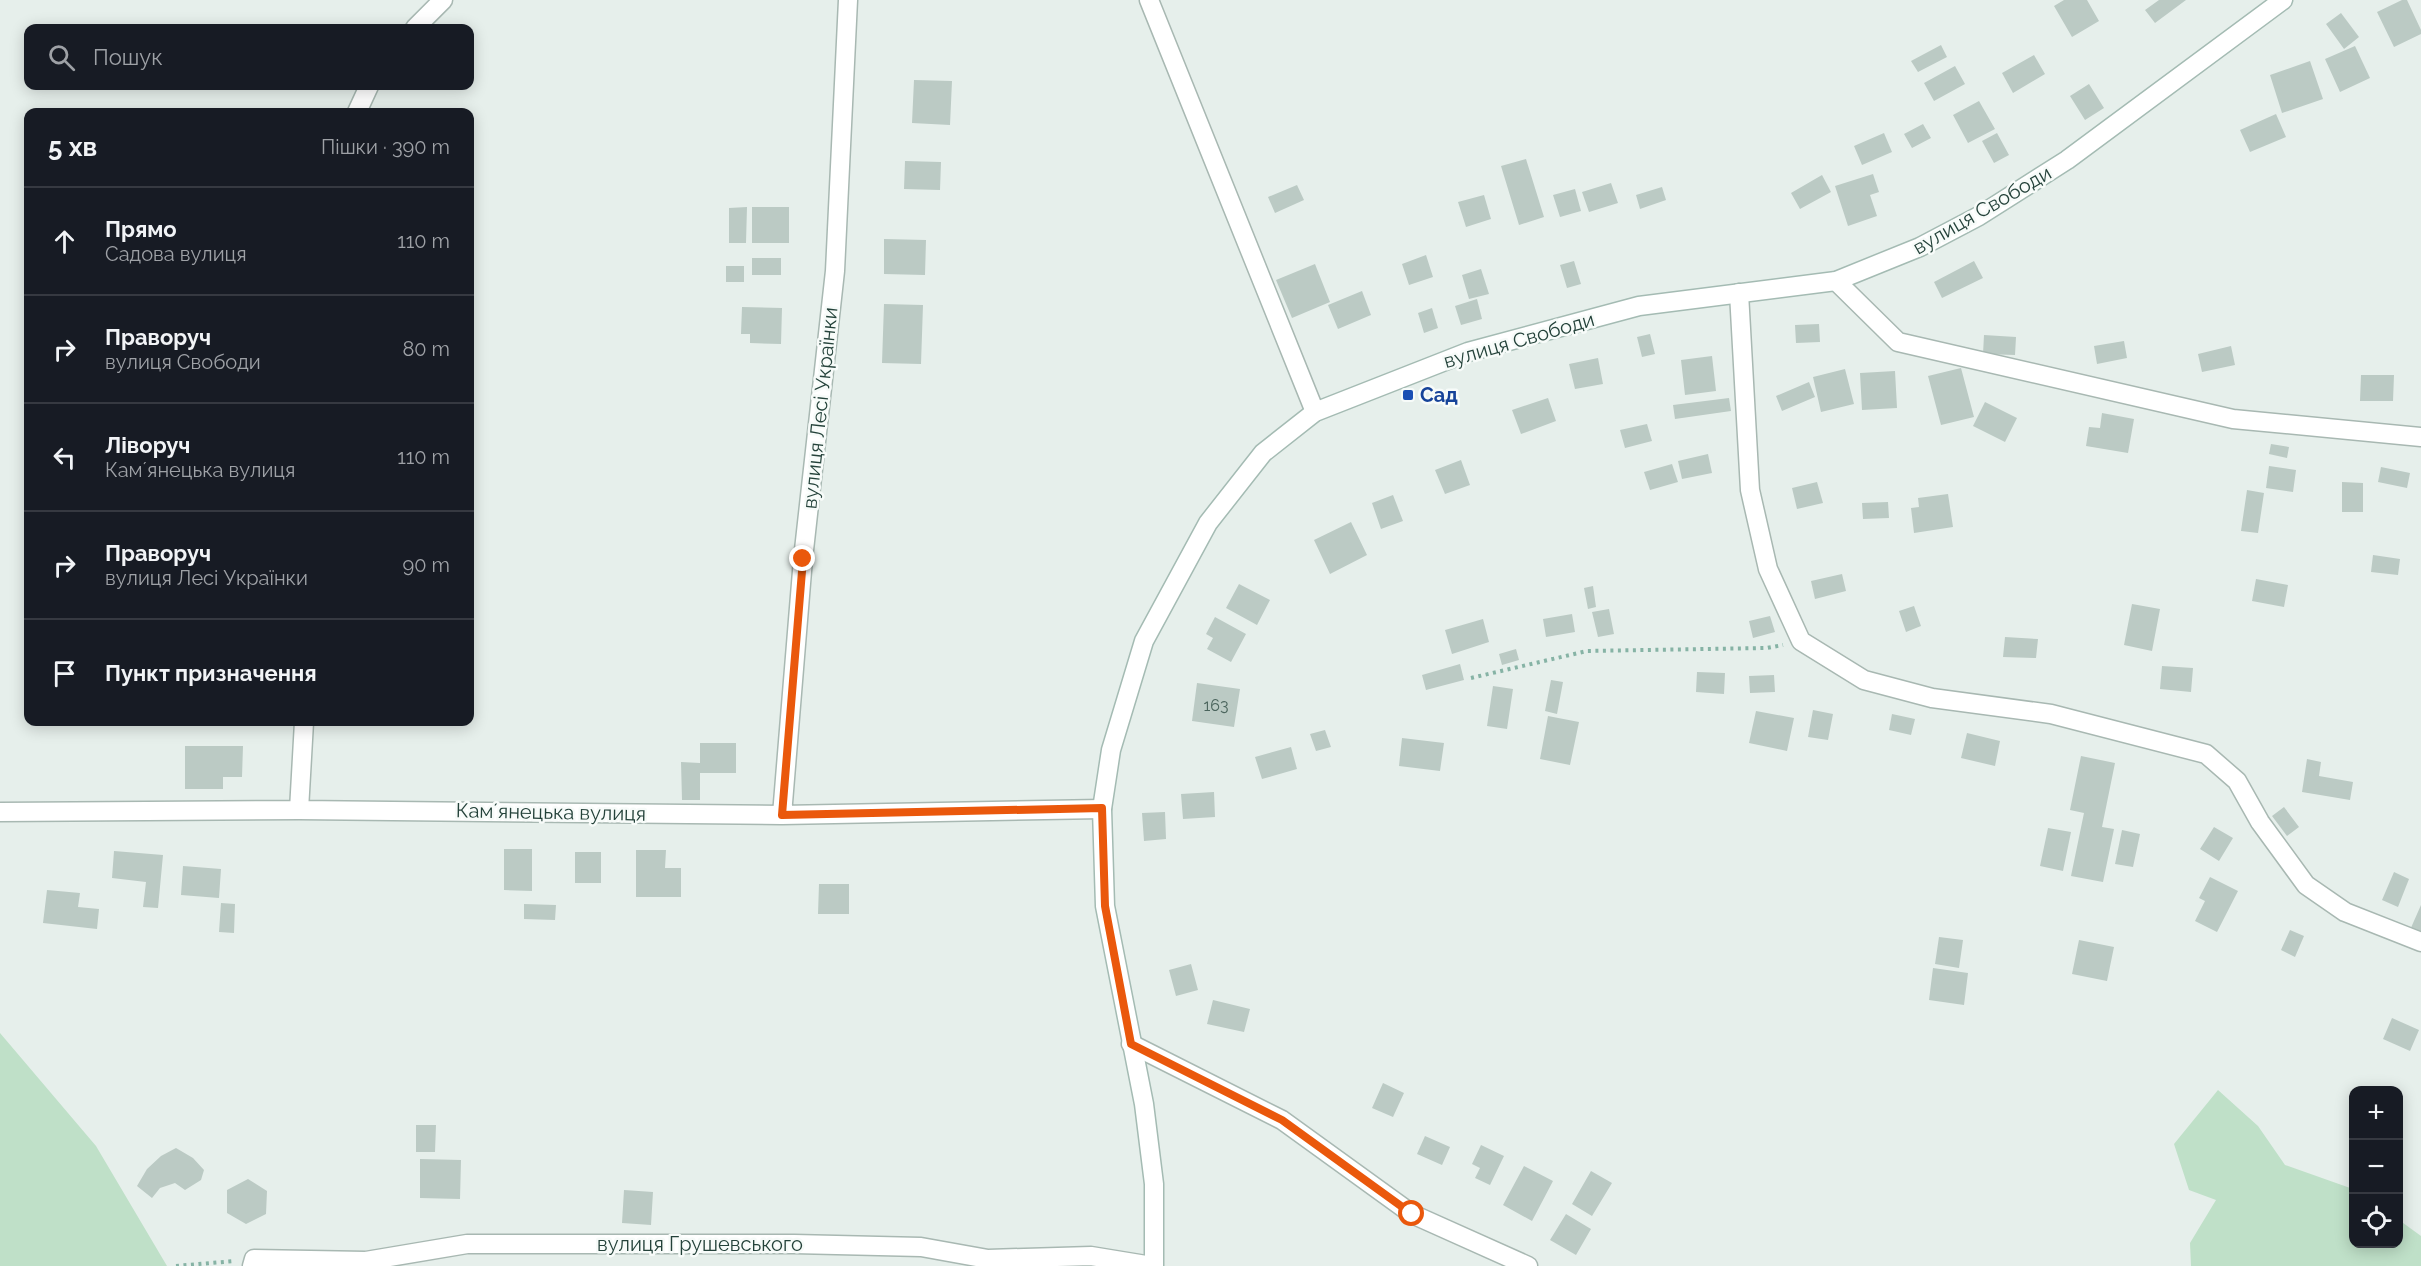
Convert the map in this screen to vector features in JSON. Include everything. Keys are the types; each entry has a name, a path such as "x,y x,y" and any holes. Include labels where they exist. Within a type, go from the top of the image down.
{"street":[{"path":"419,24 443,0"},
{"name":"вулиця Лесі Українки","path":"782,815 803,559 835,271 848,0"},
{"path":"1149,0 1315,412"},
{"name":"вулиця Свободи","path":"1153,1266 1154,1184 1144,1104 1105,906 1102,808 1111,750 1144,641 1208,523 1263,453 1315,412 1468,352 1639,306 1836,281 1920,247 1979,216 2067,160 2283,0"},
{"path":"359,108 367,90"},
{"path":"1836,281 1898,342 2233,419 2421,437"},
{"path":"1739,293 1750,490 1768,569 1802,641 1864,680 1932,698 2051,714 2206,754 2237,781 2260,822 2306,885 2345,912 2421,942"},
{"path":"299,810 304,726"},
{"name":"Камʼянецька вулиця","path":"0,812 299,810 782,815 1102,808"},
{"path":"1131,1044 1282,1120 1412,1214 1528,1266"},
{"name":"вулиця Грушевського","path":"253,1263 366,1261 467,1244 794,1244 921,1247 988,1259 1091,1256 1153,1266"}],"path":[{"path":"1471,678 1587,651 1767,648 1802,641"},
{"path":"176,1266 253,1263"}],"green space":[{"path":"0,1033 96,1146 167,1266 0,1266"},
{"path":"2218,1090 2258,1126 2285,1165 2349,1188 2349,1248 2403,1248 2403,1223 2421,1236 2421,1266 2191,1266 2190,1243 2216,1200 2189,1190 2174,1144"}],"building":[{"path":"2064,0 2087,0 2099,21 2072,37 2054,6"},
{"path":"2159,0 2186,0 2155,23 2145,10"},
{"path":"2402,0 2407,0 2421,34 2394,47 2377,12"},
{"path":"2341,13 2359,37 2344,49 2326,24"},
{"path":"1941,45 1947,57 1918,72 1911,61"},
{"path":"2355,46 2370,78 2340,92 2325,59"},
{"path":"2034,55 2045,74 2013,93 2002,73"},
{"path":"2310,61 2323,99 2282,113 2270,75"},
{"path":"1955,66 1965,84 1934,101 1924,83"},
{"path":"914,80 952,81 950,125 912,123"},
{"path":"2089,84 2104,108 2085,120 2070,96"},
{"path":"1979,101 1995,129 1968,143 1953,115"},
{"path":"2276,114 2286,137 2250,152 2240,130"},
{"path":"1923,124 1931,138 1912,148 1904,134"},
{"path":"1884,133 1892,152 1862,165 1854,146"},
{"path":"1997,133 2009,155 1994,163 1982,141"},
{"path":"1526,159 1544,217 1519,225 1501,166"},
{"path":"905,161 941,162 940,190 904,189"},
{"path":"1873,174 1879,192 1870,195 1877,216 1848,226 1835,186"},
{"path":"1822,175 1831,192 1800,209 1791,193"},
{"path":"1611,183 1618,203 1589,212 1582,192"},
{"path":"1297,185 1304,200 1275,213 1268,197"},
{"path":"1662,187 1666,200 1640,209 1636,195"},
{"path":"1575,189 1581,211 1560,217 1553,195"},
{"path":"1484,195 1491,219 1466,227 1458,202"},
{"path":"747,207 746,243 729,243 729,208"},
{"path":"752,207 789,207 789,243 752,243"},
{"path":"884,239 926,240 925,275 884,274"},
{"path":"1426,255 1433,277 1409,285 1402,264"},
{"path":"752,258 781,258 781,275 752,275"},
{"path":"1574,261 1581,284 1567,288 1560,265"},
{"path":"1974,261 1983,278 1942,298 1934,282"},
{"path":"1315,264 1330,302 1292,318 1276,280"},
{"path":"726,266 744,266 744,282 726,282"},
{"path":"1481,269 1489,294 1469,299 1462,275"},
{"path":"1362,291 1371,315 1338,329 1328,305"},
{"path":"1477,299 1482,319 1461,325 1455,306"},
{"path":"884,304 923,305 921,364 882,363"},
{"path":"742,307 782,308 781,344 750,343 750,334 741,334"},
{"path":"1432,308 1438,328 1424,333 1418,313"},
{"path":"1819,324 1820,342 1796,343 1795,325"},
{"path":"1650,334 1655,354 1642,357 1637,337"},
{"path":"1984,335 2016,337 2015,355 1983,354"},
{"path":"2124,341 2127,358 2097,364 2094,346"},
{"path":"2231,346 2235,365 2202,372 2198,354"},
{"path":"1712,356 1716,391 1685,395 1681,360"},
{"path":"1598,358 1603,384 1575,389 1569,364"},
{"path":"1961,368 1974,417 1941,425 1928,376"},
{"path":"1845,369 1854,404 1821,412 1813,377"},
{"path":"1895,371 1897,408 1862,410 1860,373"},
{"path":"2361,375 2394,375 2393,401 2360,401"},
{"path":"1809,382 1815,397 1782,411 1776,396"},
{"path":"1548,398 1556,421 1521,434 1512,410"},
{"path":"1729,398 1731,411 1675,419 1673,405"},
{"path":"1985,402 2017,418 2005,442 1973,426"},
{"path":"2102,413 2134,419 2128,453 2086,446 2089,427 2100,428"},
{"path":"1647,424 1652,441 1625,448 1620,430"},
{"path":"2271,444 2289,447 2287,458 2269,454"},
{"path":"1708,454 1712,473 1682,479 1678,461"},
{"path":"1461,460 1470,485 1445,494 1435,470"},
{"path":"1672,464 1678,482 1650,490 1644,472"},
{"path":"2269,466 2296,470 2293,492 2266,488"},
{"path":"2381,467 2410,473 2407,488 2378,482"},
{"path":"1817,482 1823,503 1797,509 1792,488"},
{"path":"2342,482 2363,483 2363,512 2342,512"},
{"path":"2247,490 2264,493 2258,533 2241,531"},
{"path":"1948,494 1953,527 1914,533 1911,508 1919,507 1918,498"},
{"path":"1393,495 1403,521 1381,529 1372,503"},
{"path":"1888,502 1889,518 1863,519 1862,503"},
{"path":"1351,522 1367,555 1330,574 1314,540"},
{"path":"2373,555 2400,559 2398,575 2371,572"},
{"path":"1842,574 1846,591 1815,599 1811,581"},
{"path":"2256,579 2288,585 2284,607 2252,601"},
{"path":"1239,584 1270,600 1257,625 1226,608"},
{"path":"1593,586 1596,607 1588,609 1584,588"},
{"path":"2132,604 2160,609 2152,651 2124,645"},
{"path":"1914,606 1921,626 1906,632 1899,611"},
{"path":"1609,609 1614,634 1598,637 1592,612"},
{"path":"1572,614 1575,632 1546,637 1543,619"},
{"path":"1770,616 1775,632 1753,638 1749,621"},
{"path":"1215,617 1246,634 1231,662 1207,649 1213,638 1206,634"},
{"path":"1483,619 1489,642 1452,654 1445,630"},
{"path":"2005,637 2038,639 2036,658 2003,657"},
{"path":"1516,649 1519,660 1502,665 1499,654"},
{"path":"1460,664 1464,680 1426,690 1422,675"},
{"path":"2162,666 2193,668 2191,692 2160,689"},
{"path":"1697,672 1725,673 1724,694 1696,692"},
{"path":"1774,675 1775,692 1750,693 1749,676"},
{"path":"1551,680 1563,682 1557,714 1545,711"},
{"path":"1197,683 1240,689 1234,727 1192,721"},
{"path":"1493,686 1513,689 1507,729 1487,726"},
{"path":"1813,710 1833,714 1828,740 1808,737"},
{"path":"1756,711 1794,718 1787,751 1749,743"},
{"path":"1892,714 1915,719 1911,735 1889,730"},
{"path":"1548,716 1579,722 1570,765 1540,759"},
{"path":"1325,730 1331,747 1316,751 1310,734"},
{"path":"1967,733 2000,741 1995,766 1961,758"},
{"path":"1402,738 1444,743 1440,771 1399,766"},
{"path":"700,743 736,743 736,773 700,773 700,800 682,800 681,762 700,763"},
{"path":"185,746 243,746 242,777 223,777 223,789 185,789"},
{"path":"1291,747 1297,769 1262,779 1255,757"},
{"path":"2081,756 2115,763 2102,827 2114,829 2103,882 2071,876 2084,813 2070,810"},
{"path":"2307,759 2321,762 2319,776 2353,782 2350,800 2302,792"},
{"path":"1214,792 1215,817 1183,819 1181,794"},
{"path":"2284,807 2299,827 2287,836 2272,816"},
{"path":"1165,812 1166,839 1144,841 1142,813"},
{"path":"2214,827 2233,838 2219,861 2200,849"},
{"path":"2048,828 2071,832 2063,871 2040,866"},
{"path":"2122,830 2140,834 2133,867 2115,864"},
{"path":"504,849 532,849 532,891 504,890"},
{"path":"636,850 666,850 665,868 681,868 681,897 636,897"},
{"path":"114,851 163,855 158,908 143,907 146,882 112,878"},
{"path":"575,852 601,852 601,883 575,883"},
{"path":"183,866 221,869 219,898 181,895"},
{"path":"2394,872 2409,879 2398,907 2382,900"},
{"path":"2210,877 2238,891 2217,932 2195,921 2205,901 2199,898"},
{"path":"819,884 849,884 849,914 818,914"},
{"path":"47,890 80,893 78,907 99,909 97,929 43,923"},
{"path":"221,903 235,904 234,933 219,932"},
{"path":"524,904 556,905 555,920 524,919"},
{"path":"2421,905 2421,934 2410,930"},
{"path":"2290,930 2304,936 2295,957 2281,950"},
{"path":"1939,937 1963,940 1959,968 1935,964"},
{"path":"2079,940 2114,947 2107,981 2072,974"},
{"path":"1191,964 1198,990 1176,996 1169,970"},
{"path":"1933,968 1968,973 1964,1005 1929,1000"},
{"path":"1213,1000 1250,1009 1244,1032 1207,1024"},
{"path":"2392,1018 2419,1030 2410,1051 2383,1039"},
{"path":"1383,1083 1404,1093 1393,1117 1372,1108"},
{"path":"416,1125 436,1125 435,1152 416,1152"},
{"path":"1425,1136 1450,1147 1442,1165 1417,1154"},
{"path":"1481,1145 1504,1156 1490,1185 1475,1178 1480,1168 1472,1164"},
{"path":"176,1148 193,1158 204,1170 201,1180 185,1190 175,1183 160,1188 152,1198 137,1186 147,1169 161,1156"},
{"path":"420,1159 461,1160 460,1199 420,1198"},
{"path":"1524,1166 1553,1181 1532,1221 1503,1205"},
{"path":"1591,1171 1612,1183 1592,1216 1572,1204"},
{"path":"248,1179 267,1191 266,1214 246,1224 227,1213 227,1190"},
{"path":"624,1190 653,1192 651,1225 622,1223"},
{"path":"1566,1214 1591,1229 1576,1255 1550,1240"}],"place":[{"name":"Сад","path":"1408,395"}],"route":[{"path":"803,559 782,815 1102,808 1105,906 1131,1044 1282,1120 1412,1214"}]}
